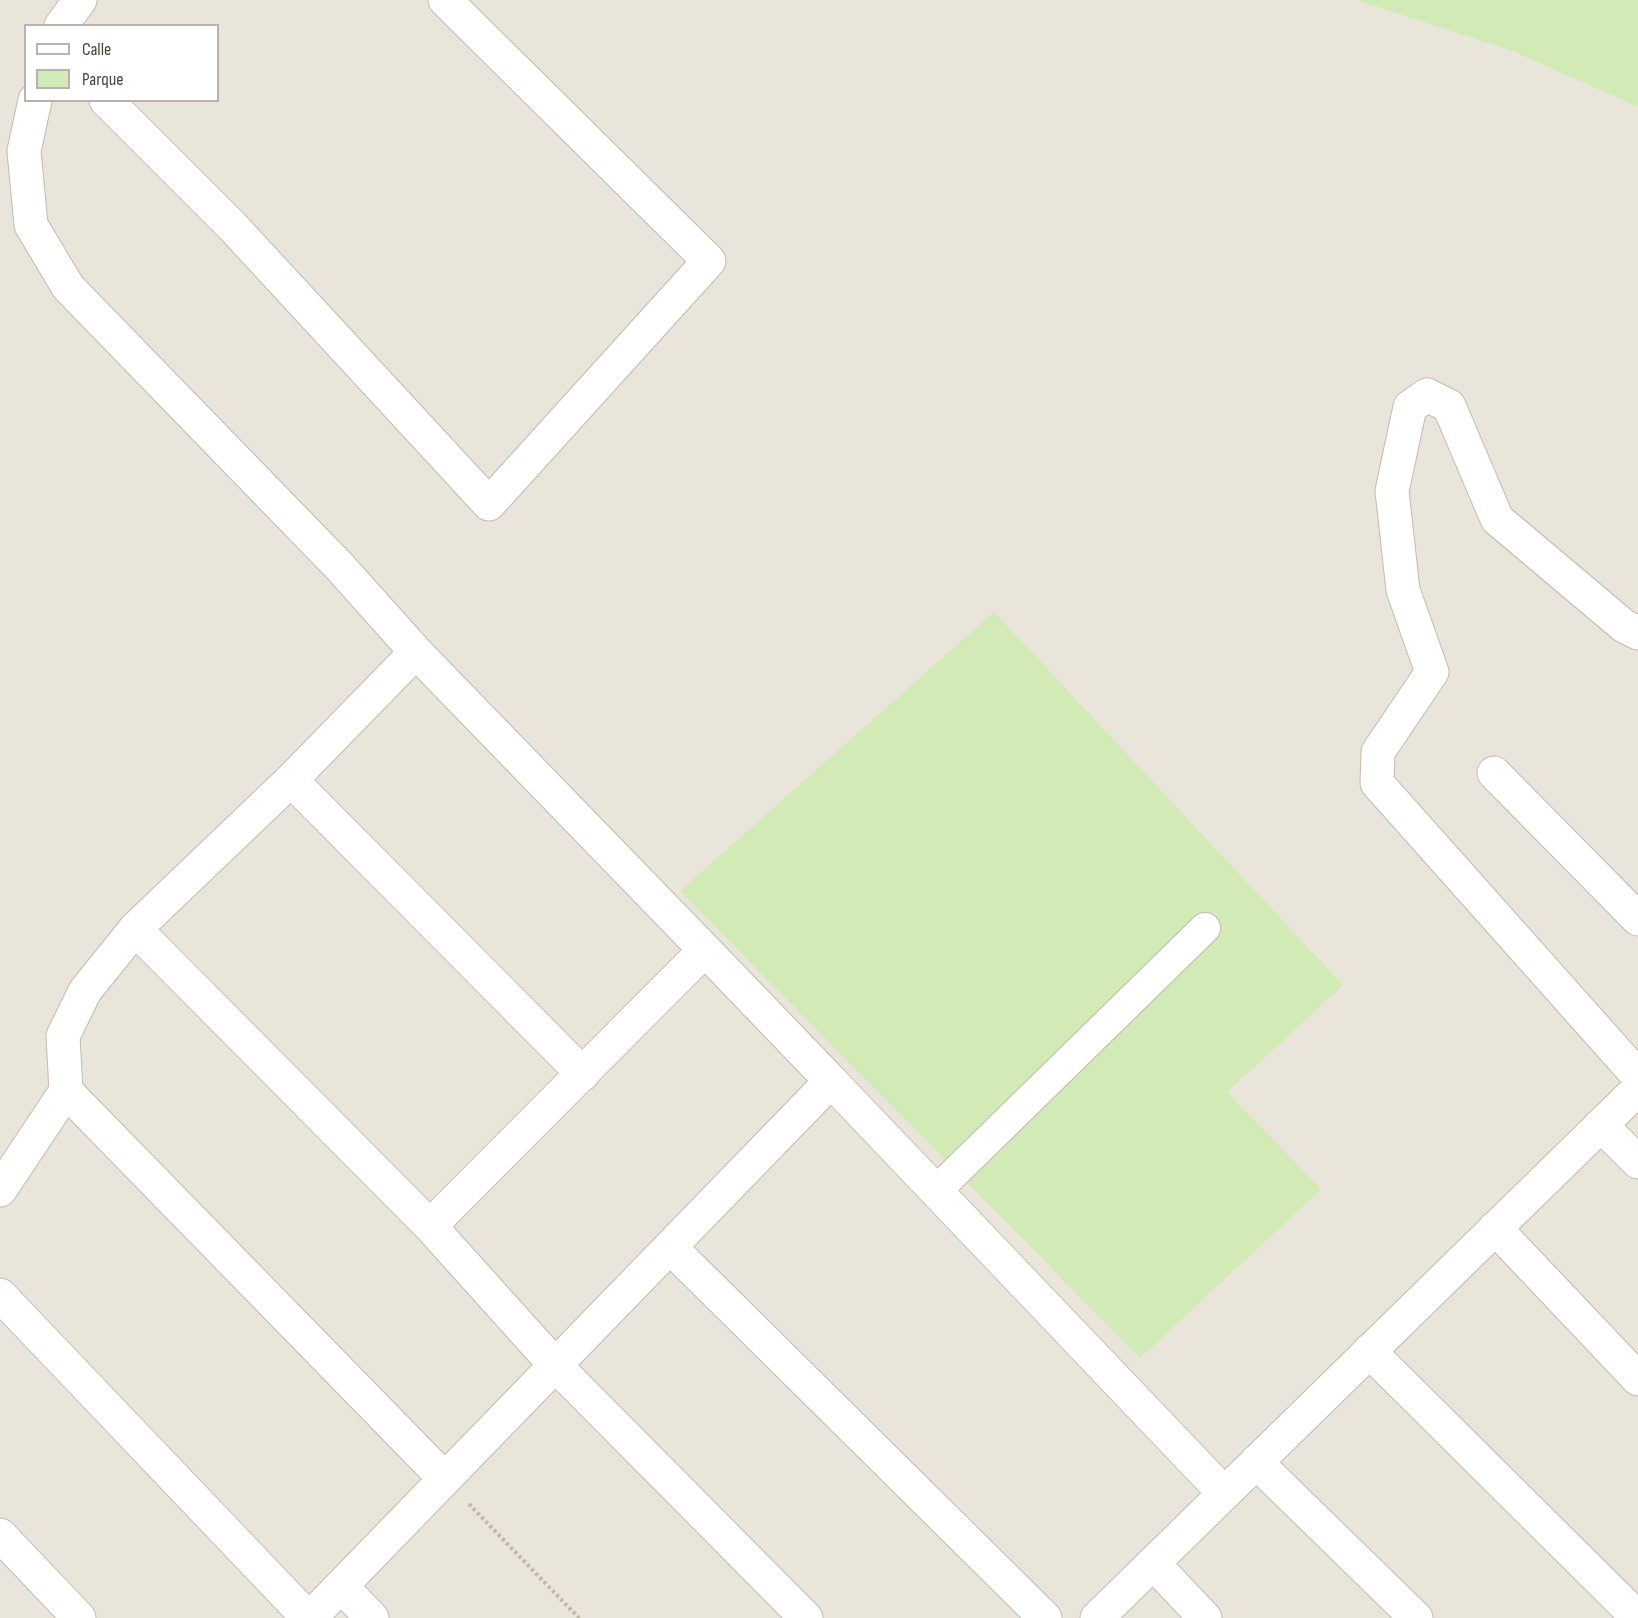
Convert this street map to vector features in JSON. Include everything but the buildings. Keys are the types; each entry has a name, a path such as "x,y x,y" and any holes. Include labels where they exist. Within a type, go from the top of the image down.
{"street":[{"path":"62,24 80,0"},
{"path":"108,102 233,227 489,504 709,261 445,0"},
{"path":"35,102 24,151 31,225 68,287 340,567 416,652 831,1081 1224,1493"},
{"path":"1638,633 1624,626 1497,519 1449,406 1427,395 1410,407 1392,490 1403,590 1432,672 1378,752 1377,783 1638,1076"},
{"path":"0,1190 66,1091 63,1036 85,991 135,929 291,780 416,652"},
{"path":"1494,773 1638,919"},
{"path":"291,780 583,1074"},
{"path":"936,1191 1205,928"},
{"path":"135,929 430,1226 555,1365 806,1618"},
{"path":"430,1226 705,950"},
{"path":"0,1295 309,1618 831,1081"},
{"path":"1097,1618 1638,1089"},
{"path":"66,1091 445,1479"},
{"path":"1601,1125 1638,1162"},
{"path":"1495,1228 1638,1379"},
{"path":"670,1247 1045,1618"},
{"path":"1369,1351 1638,1618"},
{"path":"1256,1462 1416,1618"},
{"path":"0,1535 79,1618"},
{"path":"1153,1563 1205,1618"},
{"path":"341,1586 372,1618"}],"path":[{"path":"445,1479 579,1618"}],"shaded area":[{"path":"0,0 1356,0 1514,52 1638,107 1638,1618 0,1618"}],"green space":[{"path":"1356,0 1638,0 1638,107 1514,52"},
{"path":"994,612 1343,985 1227,1092 1321,1189 1140,1358 680,891"}]}
